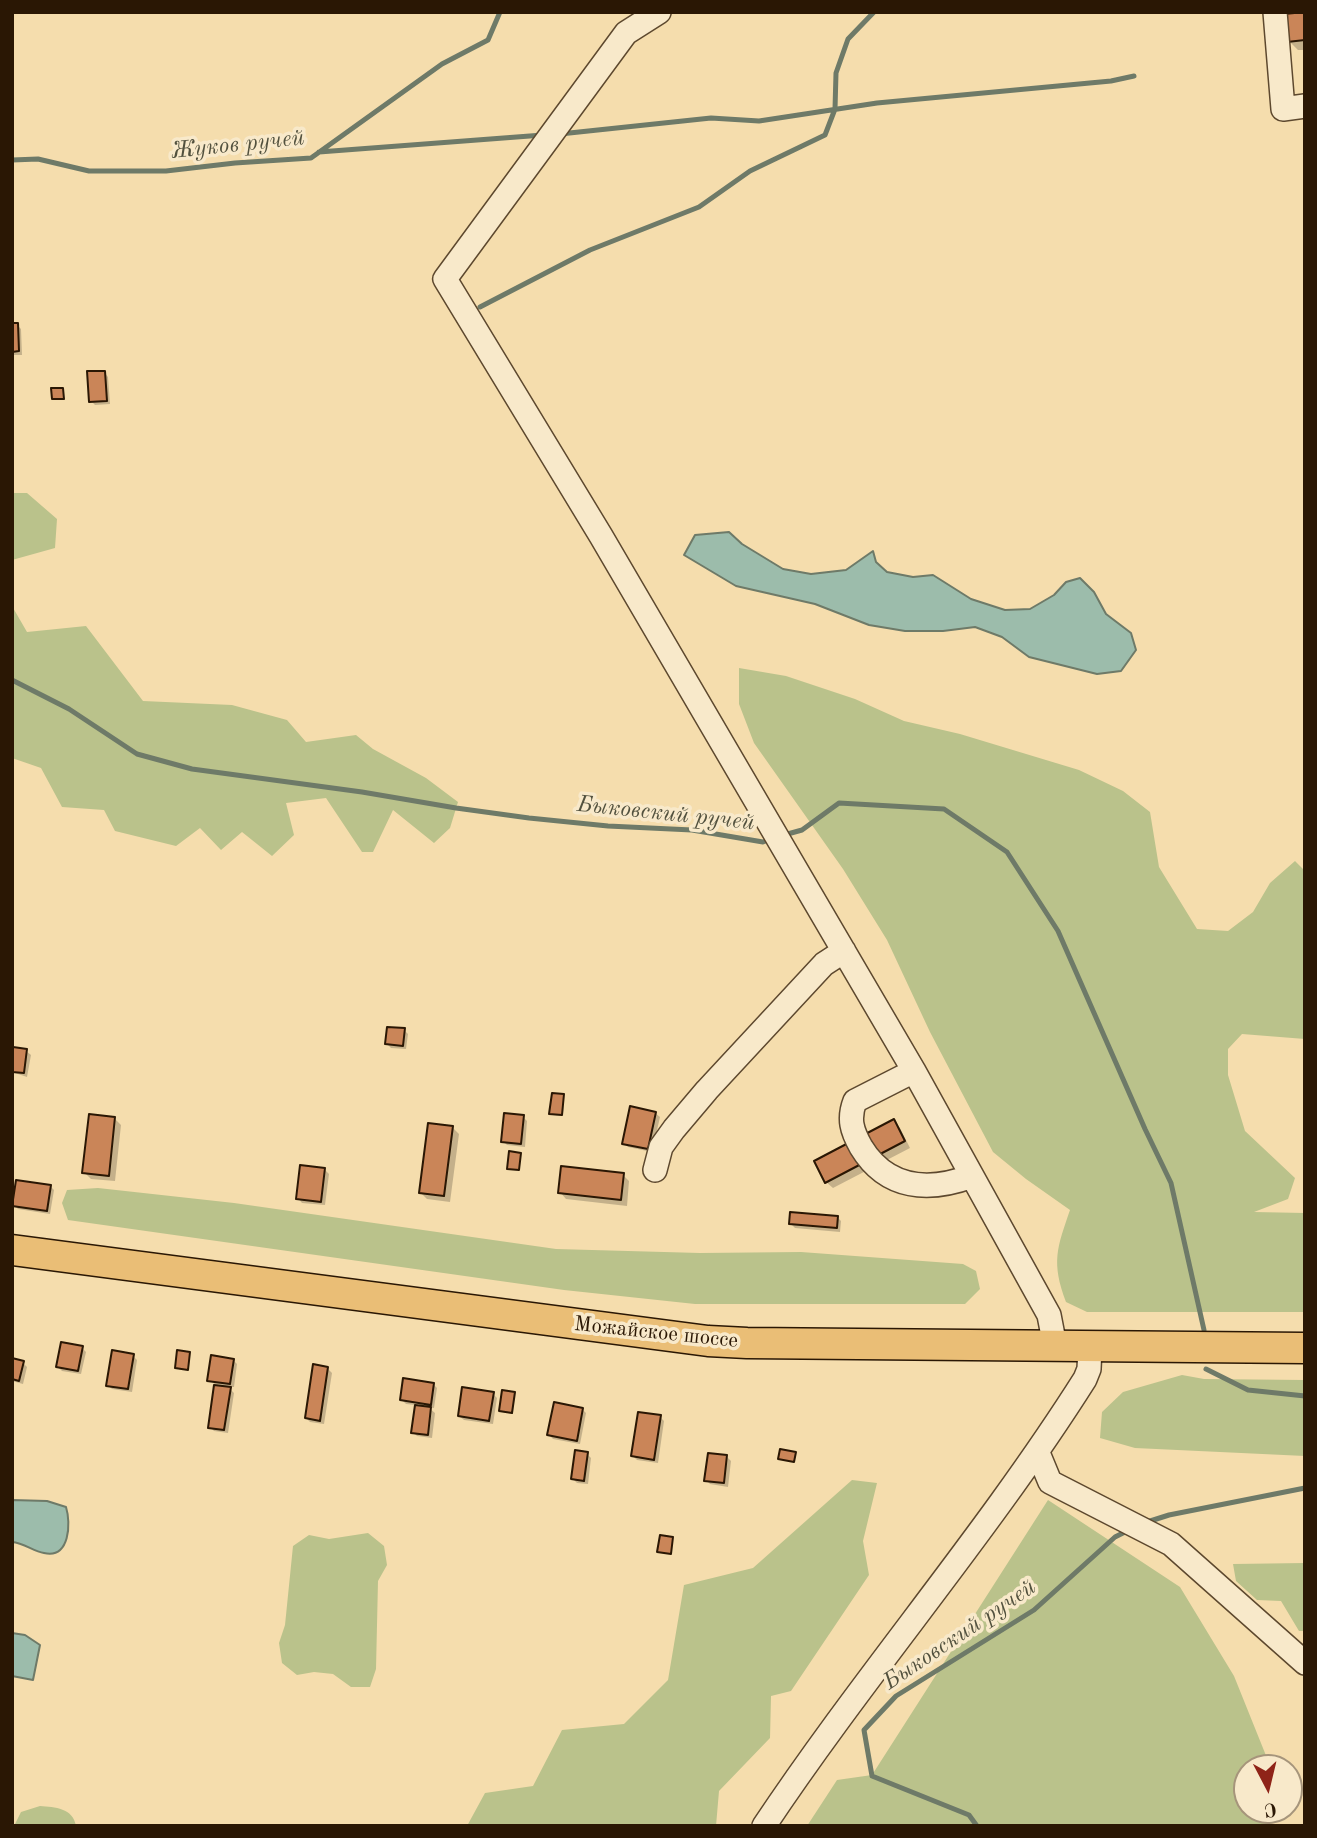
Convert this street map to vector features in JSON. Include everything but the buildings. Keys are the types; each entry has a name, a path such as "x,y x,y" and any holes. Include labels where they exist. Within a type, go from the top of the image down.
{"main road":[{"name":"Можайское шоссе","path":"12,1250 708,1341 1305,1348"}],"street":[{"path":"659,12 626,33 444,279 600,536 914,1071 1049,1315 1055,1346"},
{"path":"1275,12 1294,107"},
{"path":"655,1170 661,1147 706,1090 824,964 844,951"},
{"path":"914,1071 855,1101 850,1114 856,1139 877,1168 904,1183 916,1186 938,1185 972,1176"},
{"path":"764,1826 907,1627 1038,1453 1085,1379 1090,1347"},
{"path":"1038,1453 1050,1482 1171,1544 1305,1663"}],"green space":[{"path":"12,493 27,493 57,519 55,548 12,560"},
{"path":"12,606 27,632 86,626 143,701 232,705 287,720 306,742 356,735 373,749 426,778 458,802 450,828 434,843 393,810 373,852 362,852 326,798 286,803 294,835 272,856 242,832 221,850 200,828 176,846 115,831 104,810 62,807 41,768 12,758"},
{"path":"739,668 786,676 855,699 904,721 960,734 1079,770 1123,791 1150,812 1159,867 1197,929 1228,931 1253,912 1270,883 1295,861 1305,871 1305,1039 1242,1034 1228,1049 1228,1075 1245,1131 1295,1178 1288,1199 1254,1212 1305,1213 1305,1312 1087,1312 1066,1302 1057,1265 1070,1210 993,1152 930,1032 887,940 843,869 754,743 739,704"},
{"path":"98,1188 234,1203 556,1249 700,1253 801,1252 963,1264 976,1271 980,1289 965,1304 695,1304 564,1290 68,1220 62,1203 67,1190"},
{"path":"1182,1375 1204,1379 1305,1380 1305,1456 1135,1448 1100,1438 1102,1412 1123,1392"},
{"path":"852,1480 877,1483 863,1541 869,1575 791,1691 771,1696 770,1738 719,1791 716,1826 467,1826 485,1793 533,1786 562,1730 624,1724 668,1680 684,1585 753,1568"},
{"path":"1048,1500 1180,1587 1234,1676 1265,1754 1233,1754 1233,1824 1270,1826 807,1826 837,1780 872,1775"},
{"path":"368,1533 384,1546 387,1565 378,1581 376,1669 370,1687 351,1687 333,1674 314,1672 297,1675 282,1663 279,1643 285,1625 293,1546 309,1535 329,1539"},
{"path":"1305,1563 1305,1631 1299,1631 1281,1601 1257,1600 1236,1581 1233,1564"},
{"path":"40,1806 67,1812 76,1826 14,1826 21,1812"}],"shaded area":[{"path":"729,532 742,544 783,569 811,574 846,570 873,551 876,562 887,572 913,577 933,575 971,599 1005,610 1030,609 1054,595 1066,582 1080,578 1094,592 1106,614 1131,633 1136,650 1121,671 1097,674 1029,657 1002,637 975,627 943,631 905,631 869,625 815,604 736,586 684,555 695,535"},
{"path":"12,1500 47,1501 66,1507 67,1538 59,1551 44,1553 12,1542"},
{"path":"12,1633 25,1635 40,1645 33,1680 12,1676"}],"waterway":[{"name":"Жуков ручей","path":"12,160 38,159 89,171 166,171 311,158 442,64 488,40 500,12"},
{"path":"480,307 590,250 699,207 750,171 825,135 835,109 836,73 848,39 874,12"},
{"path":"560,134 711,118 759,121 877,103 1111,81 1134,76"},
{"path":"319,152 543,135"},
{"name":"Быковский ручей","path":"12,680 69,709 137,754 192,769 529,818 608,826 692,830 763,842 771,839"},
{"name":"Быковский ручей","path":"784,835 802,830 839,803 944,809 1007,852 1058,931 1171,1183 1204,1330"},
{"name":"Быковский ручей","path":"1206,1369 1248,1390 1305,1396"},
{"name":"Быковский ручей","path":"1147,1522 1169,1515 1305,1488"},
{"name":"Быковский ручей","path":"977,1826 969,1815 872,1776 864,1730 896,1696 1034,1610 1115,1537 1129,1530"}]}
